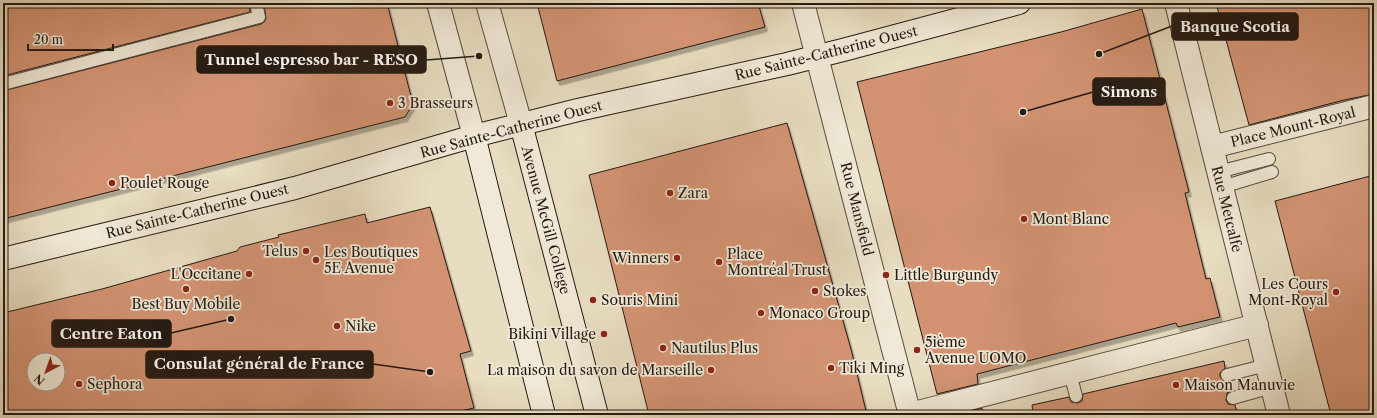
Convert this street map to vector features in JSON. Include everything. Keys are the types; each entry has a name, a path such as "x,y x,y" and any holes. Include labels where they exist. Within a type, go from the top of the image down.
{"street":[{"path":"438,3 474,136 544,415"},
{"name":"Avenue McGill College","path":"487,3 521,124 597,415"},
{"name":"Rue Mansfield","path":"803,3 910,414"},
{"name":"Rue Sainte-Catherine Ouest","path":"3,259 295,188 474,136 521,124 818,56 1020,3"},
{"name":"Rue Metcalfe","path":"1176,3 1279,415"},
{"name":"Place Mount-Royal","path":"1212,148 1374,106"},
{"path":"910,414 1256,325"}],"lane":[{"path":"3,84 259,17 256,3"},
{"path":"1220,180 1269,159"},
{"path":"1220,180 1272,172"},
{"path":"1228,375 1267,365"},
{"path":"1070,373 1076,396"},
{"path":"1233,398 1272,387"}],"building":[{"path":"3,3 249,3 250,12 3,76"},
{"path":"264,3 387,3 413,104 405,117 3,219 3,91 261,24 266,19"},
{"path":"537,3 758,3 765,27 557,81"},
{"path":"1216,3 1374,3 1374,94 1344,100 1249,125"},
{"path":"1142,9 1189,192 1185,193 1206,279 1210,278 1220,317 1178,327 1176,323 977,374 978,384 937,394 857,82 1061,32"},
{"name":"Place Montréal Trust","path":"787,123 851,349 867,415 649,415 589,175"},
{"name":"Les Cours Mont-Royal","path":"1374,175 1374,415 1331,415 1275,201"},
{"path":"430,207 471,351 460,354 474,408 443,415 3,415 3,313 102,289 237,251 240,247 279,237 278,235 365,214 367,223"},
{"name":"Maison Manuvie","path":"1224,361 1225,368 1220,373 1220,377 1225,382 1229,382 1231,391 1227,393 1226,400 1228,404 1235,405 1238,415 1033,415 1032,405 1069,397 1071,402 1078,403 1082,401 1083,394"},
{"path":"982,408 983,415 956,415"}],"place":[{"name":"Banque Scotia","path":"1099,54"},
{"name":"Tunnel espresso bar - RESO","path":"479,56"},
{"name":"3 Brasseurs","path":"390,103"},
{"name":"Simons","path":"1023,112"},
{"name":"Poulet Rouge","path":"112,183"},
{"name":"Zara","path":"670,193"},
{"name":"Mont Blanc","path":"1024,219"},
{"name":"Telus","path":"306,251"},
{"name":"Winners","path":"677,258"},
{"name":"Les Boutiques 5E Avenue","path":"316,260"},
{"name":"Place Montréal Trust","path":"719,262"},
{"name":"L'Occitane","path":"249,274"},
{"name":"Little Burgundy","path":"886,275"},
{"name":"Best Buy Mobile","path":"186,289"},
{"name":"Stokes","path":"815,291"},
{"name":"Les Cours Mont-Royal","path":"1336,292"},
{"name":"Souris Mini","path":"593,300"},
{"name":"Monaco Group","path":"761,313"},
{"name":"Centre Eaton","path":"231,319"},
{"name":"Nike","path":"337,326"},
{"name":"Bikini Village","path":"604,334"},
{"name":"Nautilus Plus","path":"663,348"},
{"name":"5ième Avenue UOMO","path":"917,350"},
{"name":"Tiki Ming","path":"831,368"},
{"name":"La maison du savon de Marseille","path":"711,370"},
{"name":"Consulat général de France","path":"430,372"},
{"name":"Sephora","path":"79,384"},
{"name":"Maison Manuvie","path":"1176,385"}]}
